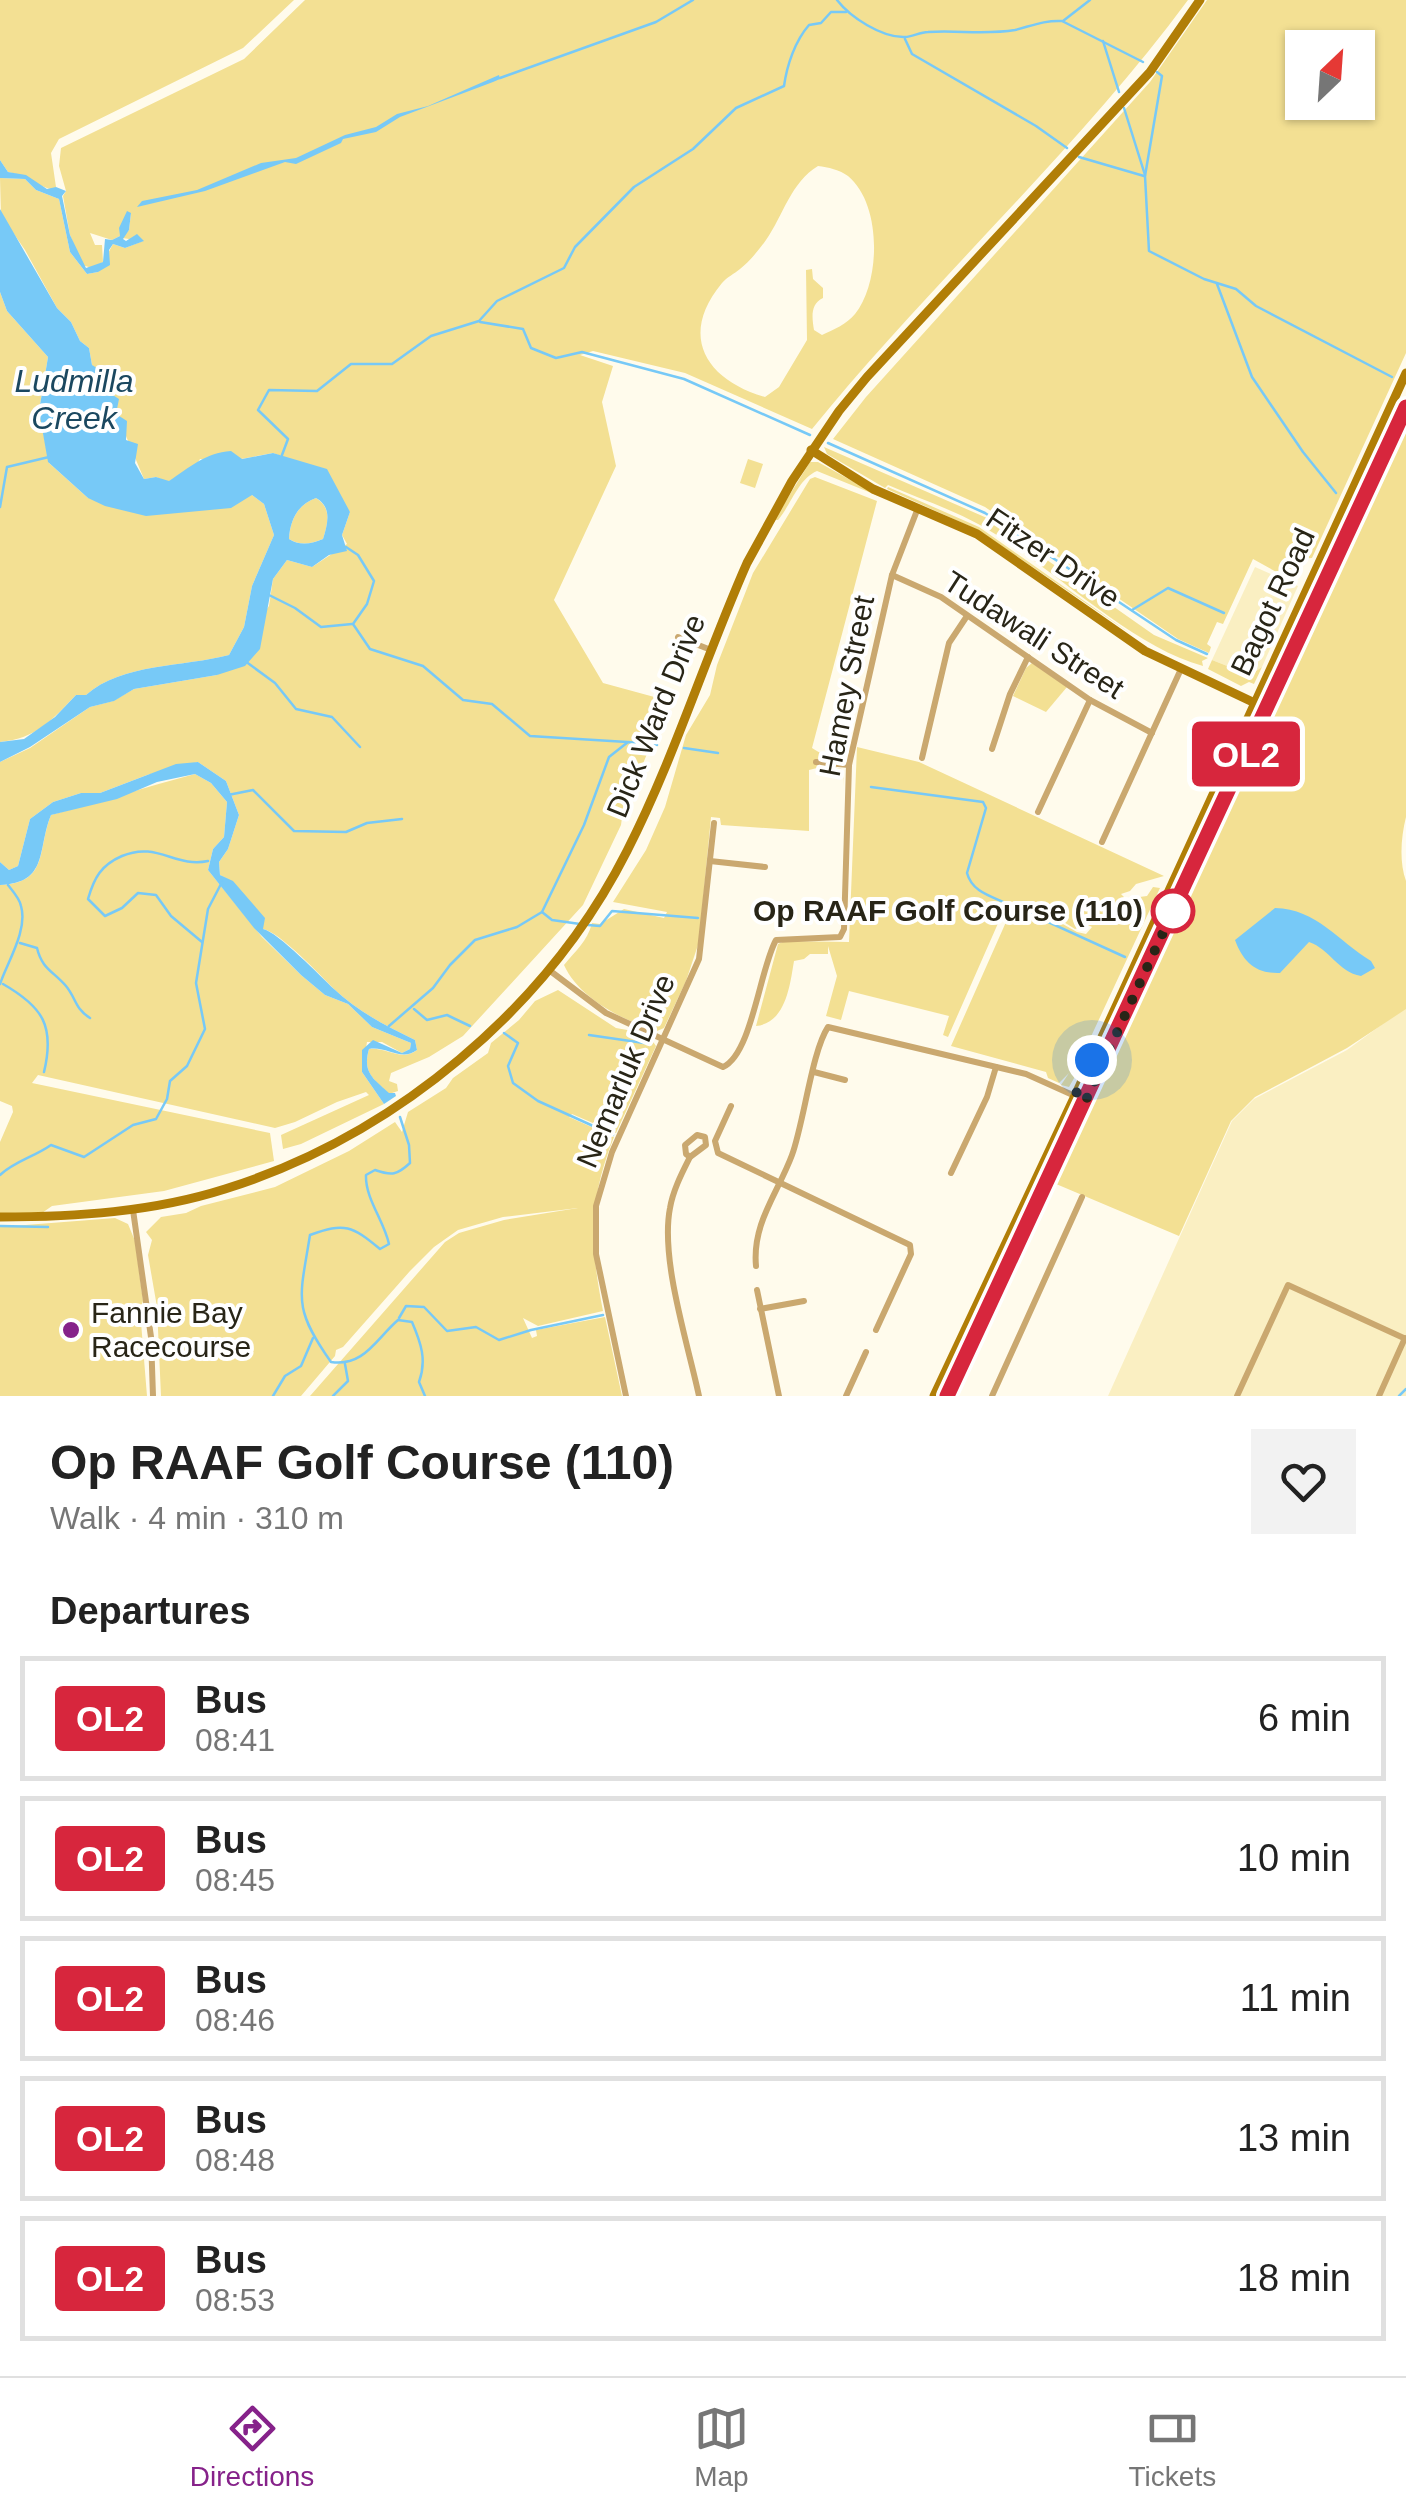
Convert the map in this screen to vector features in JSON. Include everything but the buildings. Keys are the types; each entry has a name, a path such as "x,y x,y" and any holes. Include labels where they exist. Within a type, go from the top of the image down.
{"street":[{"name":"Dick Ward Drive","path":"0,1218 100,1215 223,1190 276,1170 386,1112 472,1050 549,970 626,853 768,520 816,443 867,377 1150,72 1200,0"},
{"name":"Bagot Road","path":"947,1396 1254,702 1406,374"},
{"name":"Bagot Road","path":"934,1396 1267,708 1406,407"},
{"name":"Fitzer Drive","path":"816,443 874,489 976,534 1141,649 1267,708"},
{"name":"Hamey Street","path":"663,1041 718,1067 730,1064 745,1035 776,940 840,936 844,919 849,765 892,574 918,508"},
{"name":"Tudawali Street","path":"892,574 942,598 1090,700 1152,733"},
{"path":"922,758 949,643 967,616"},
{"path":"678,637 711,650"},
{"path":"992,750 1010,694 1028,657"},
{"path":"1102,842 1181,668"},
{"path":"1038,812 1090,700"},
{"path":"816,762 849,765"},
{"name":"Nemarluk Drive","path":"626,1396 596,1254 596,1206 612,1152 699,959 714,823"},
{"path":"710,861 765,867"},
{"path":"549,970 606,1013 663,1041"},
{"path":"756,1266 760,1222 793,1151 824,1032 830,1026 1026,1074 1080,1098"},
{"path":"952,1173 987,1098 996,1068"},
{"path":"814,1072 845,1080"},
{"path":"731,1106 716,1150 910,1246 911,1254 876,1330"},
{"path":"690,1157 673,1196 668,1230 699,1396"},
{"path":"992,1396 1082,1197"},
{"path":"133,1208 151,1338 153,1396"},
{"path":"1238,1396 1288,1285 1406,1338 1379,1396"},
{"path":"756,1290 779,1396"},
{"path":"760,1308 804,1301"},
{"path":"846,1396 866,1352"}],"shaded area":[{"path":"0,0 294,0 243,48 59,139 51,153 54,190 8,172 0,160"},
{"path":"305,0 1188,0 1098,111 905,321 812,429 685,373 593,351 580,355 613,366 602,402 616,466 554,600 603,683 669,701 637,778 618,769 626,788 621,825 583,905 463,1036 429,1057 391,1073 389,1081 397,1084 398,1091 389,1094 368,1070 369,1049 405,1055 417,1050 415,1040 343,997 290,946 263,929 233,882 220,875 219,862 228,849 239,815 226,781 198,762 100,793 81,793 53,802 30,819 18,866 9,870 0,862 0,762 30,748 90,707 113,701 134,689 217,675 269,606 273,579 287,560 312,567 347,544 342,535 350,512 295,461 273,453 241,459 200,459 195,467 168,482 156,477 144,479 92,365 89,348 57,308 1,215 0,178 25,179 36,190 59,199 70,252 87,274 98,272 113,244 125,248 143,241 122,238 129,230 131,213 120,228 120,236 112,240 90,233 95,245 102,245 103,262 92,268 82,265 70,235 63,196 66,191 59,166 61,148 244,59","holes":["818,166 848,176 867,205 874,243 870,283 855,314 822,335 814,330 813,316 816,304 823,298 823,288 813,279 812,269 806,270 807,340 779,387 765,397 744,389 714,367 705,354 702,321 722,283 747,263 766,240 801,181"]},
{"path":"1207,0 1406,0 1406,353 1312,558 1298,559 1287,578 1253,559 1223,624 1217,622 1207,644 1211,647 1209,653 1178,639 985,507 833,439 866,397 1150,82"},
{"path":"0,292 7,311 48,357 39,411 49,463 88,498 252,495 264,504 274,535 252,586 244,627 229,655 117,677 86,695 76,695 34,732 0,742"},
{"path":"1406,424 1406,817 1402,866 1406,881 1406,1009 1347,1048 1255,1097 1231,1121 1179,1236 1049,1181"},
{"path":"824,447 987,518 1154,635 1208,658 1202,661 1203,666 1146,641 1007,541 946,509 888,485 885,488 827,454"},
{"path":"748,459 763,464 755,488 740,483"},
{"path":"810,462 818,462 881,497 817,471 805,480 778,520 774,520"},
{"path":"815,477 877,501 812,748 834,756 849,741 843,760 823,765 842,769 843,776 837,769 809,770 809,831 721,825 720,818 711,817 699,942 664,1028 657,1031 603,1006 580,988 564,965 584,941 592,923 600,924 624,909 664,918 667,912 613,902 646,850 665,807 686,735 710,695 717,665 753,573 810,479"},
{"path":"888,487 979,527 1134,636 978,530"},
{"path":"316,498 327,511 323,539 306,544 289,539 296,514"},
{"path":"1255,567 1298,586 1262,667 1250,675 1212,660"},
{"path":"1212,660 1250,675 1262,667 1254,684 1241,686 1208,669"},
{"path":"1032,663 1067,687 1046,712 1013,696"},
{"path":"857,747 919,762 1164,876 1136,884 1121,894 1126,899 1126,912 1132,898 1147,896 1153,887 1160,888 1069,1087 1061,1085 1069,1073 1059,1083 1048,1078 1046,1072 951,1046 1014,904 1029,905 1077,932 1086,934 1092,927 1075,929 1030,901 1012,902 1003,912 948,1037 943,1035 949,1016 849,991 841,1020 826,1016 837,976 828,946 828,954 810,954 794,961 780,1010 774,1018 756,1026 778,944 849,942"},
{"path":"195,774 211,783 227,802 224,837 213,849 208,870 262,937 301,975 325,995 348,1004 372,1027 411,1043 410,1049 402,1053 382,1042 367,1042 362,1072 384,1104 283,1149 281,1135 369,1095 366,1092 337,1102 275,1128 38,1075 32,1083 270,1133 274,1161 164,1191 52,1206 42,1213 0,1215 0,1142 13,1112 12,1106 0,1101 0,885 16,883 34,871 51,815"},
{"path":"558,990 616,1028 643,1035 656,1046 616,1133 572,1114 569,1117 614,1137 599,1182 594,1223 603,1311 538,1326 523,1318 532,1338 537,1336 536,1330 605,1317 622,1396 310,1396 445,1242 459,1233 504,1220 578,1208 503,1217 458,1230 410,1271 343,1347 336,1350 301,1396 161,1396 157,1307 148,1255 152,1240 146,1232 161,1217 275,1187 349,1151 395,1122 402,1132 408,1112 446,1088 453,1078 488,1053 491,1043 535,1001"},
{"path":"1406,1007 1406,1396 1108,1396 1232,1121 1254,1099 1347,1050"},
{"name":"Fannie Bay Racecourse","path":"115,1218 128,1224 135,1241 143,1301 140,1310 147,1396 0,1396 0,1227"}],"water":[{"path":"499,75 500,79 400,117 376,132 343,139 296,164 285,162 205,191 137,207 142,201 197,190 261,163 296,158"},
{"path":"0,160 8,172 26,175 47,189 66,191 62,196 70,235 86,268 103,262 105,239 120,236 119,228 127,211 131,213 129,230 123,239 137,234 144,241 125,248 113,244 109,250 110,265 87,274 70,252 59,199 36,190 25,179 0,178"},
{"name":"Ludmilla Creek","path":"0,209 57,308 89,348 92,365 107,374 108,392 119,399 116,414 127,421 126,440 138,444 135,463 144,479 169,481 222,452 231,451 242,459 273,453 327,469 350,512 342,535 347,551 329,555 312,567 287,560 273,579 260,649 245,666 217,675 134,689 114,701 90,707 0,762 0,742 24,739 55,717 76,695 86,695 135,671 229,655 244,627 252,586 274,535 264,504 252,495 231,508 146,516 88,498 48,462 39,411 48,357 7,311 0,292","holes":["316,498 327,516 323,539 306,544 289,539 293,519 300,509"]},
{"path":"198,762 226,781 239,815 228,849 219,862 220,875 233,881 265,918 263,929 289,946 343,997 415,1040 417,1050 411,1053 400,1054 369,1049 367,1064 371,1075 396,1096 384,1104 362,1072 362,1050 373,1040 402,1053 410,1049 411,1043 372,1027 348,1004 325,995 301,975 254,928 208,870 213,849 224,837 227,802 211,783 195,774 51,815 34,871 16,883 0,885 0,862 9,870 18,866 30,819 53,802 81,793 100,793 176,764"},
{"path":"1275,908 1315,920 1375,968 1361,976 1353,974 1309,942 1280,973 1257,969 1242,955 1235,940"}],"waterway":[{"path":"500,78 656,22 693,0"},
{"path":"837,0 867,25 896,36 1004,31 1062,21 1143,62"},
{"path":"1063,21 1090,0"},
{"path":"282,455 288,439 258,410 269,390 317,391 351,364 392,364 431,336 479,321 497,301 564,268 575,247 634,187 693,149 736,108 784,86 792,54 809,25 821,23 831,12 846,12"},
{"path":"905,39 912,54 1067,148"},
{"path":"1103,41 1119,92"},
{"path":"1157,72 1162,76 1145,176 1149,251 1204,279 1236,289 1256,306 1392,377"},
{"path":"1124,108 1145,175"},
{"path":"1079,157 1144,176"},
{"path":"1217,284 1252,377 1336,493"},
{"path":"480,322 523,329 531,348 556,358 582,352 684,379 810,435"},
{"path":"828,443 985,513 1176,640 1207,654"},
{"path":"0,507 7,467 49,457"},
{"path":"346,547 358,555 374,581 367,604 353,624 370,649 423,666 463,700 492,704 530,736 627,742"},
{"path":"1132,610 1168,588 1224,613"},
{"path":"269,595 321,627 352,624"},
{"path":"245,661 275,683 296,709 332,717 360,747"},
{"path":"389,1026 433,988 475,940 517,927 542,912 584,825 609,757 628,742 657,745"},
{"path":"684,748 718,753"},
{"path":"871,787 983,802 986,808 967,873 978,889 1008,904"},
{"path":"228,795 253,790 294,831 346,832 367,823 402,819"},
{"path":"202,942 171,916 156,895 138,893 122,908 105,916 88,899 99,873 134,852 208,861"},
{"path":"0,1175 51,1145 84,1157 133,1125 156,1119 167,1099 170,1081 187,1066 205,1029 196,983 208,909 222,882"},
{"path":"0,984 22,925 20,903 8,885"},
{"path":"1013,906 1125,957"},
{"path":"588,925 600,926 612,911 698,918"},
{"path":"542,912 552,920 580,924"},
{"path":"20,943 37,948 45,965 90,1018"},
{"path":"3,984 28,1001 43,1019 48,1042 44,1072"},
{"path":"414,1009 427,1020 447,1015 470,1026"},
{"path":"504,1033 518,1043 508,1066 513,1083 538,1101 613,1135"},
{"path":"589,1035 651,1044"},
{"name":"Ludmilla Creek","path":"400,1117 410,1163 394,1173 375,1170 366,1175 368,1192 389,1244 380,1249 348,1228 310,1235 302,1302 310,1328 331,1362 361,1356 398,1320 412,1322 422,1352 419,1382 425,1396"},
{"path":"0,1226 48,1227"},
{"path":"399,1318 406,1306 424,1307 447,1331 476,1327 499,1340 603,1315"},
{"path":"273,1396 285,1376 301,1366 313,1338"},
{"path":"333,1396 348,1381 345,1364"},
{"path":"1399,1396 1406,1389"}],"bus line":[{"name":"OL2","path":"947,1396 1406,407"}],"place":[{"name":"Op RAAF Golf Course (110)","path":"1173,911"},
{"name":"Fannie Bay Racecourse","path":"71,1330"}],"route":[{"path":"1092,1060 1075,1096 1086,1100 1173,911"}]}
